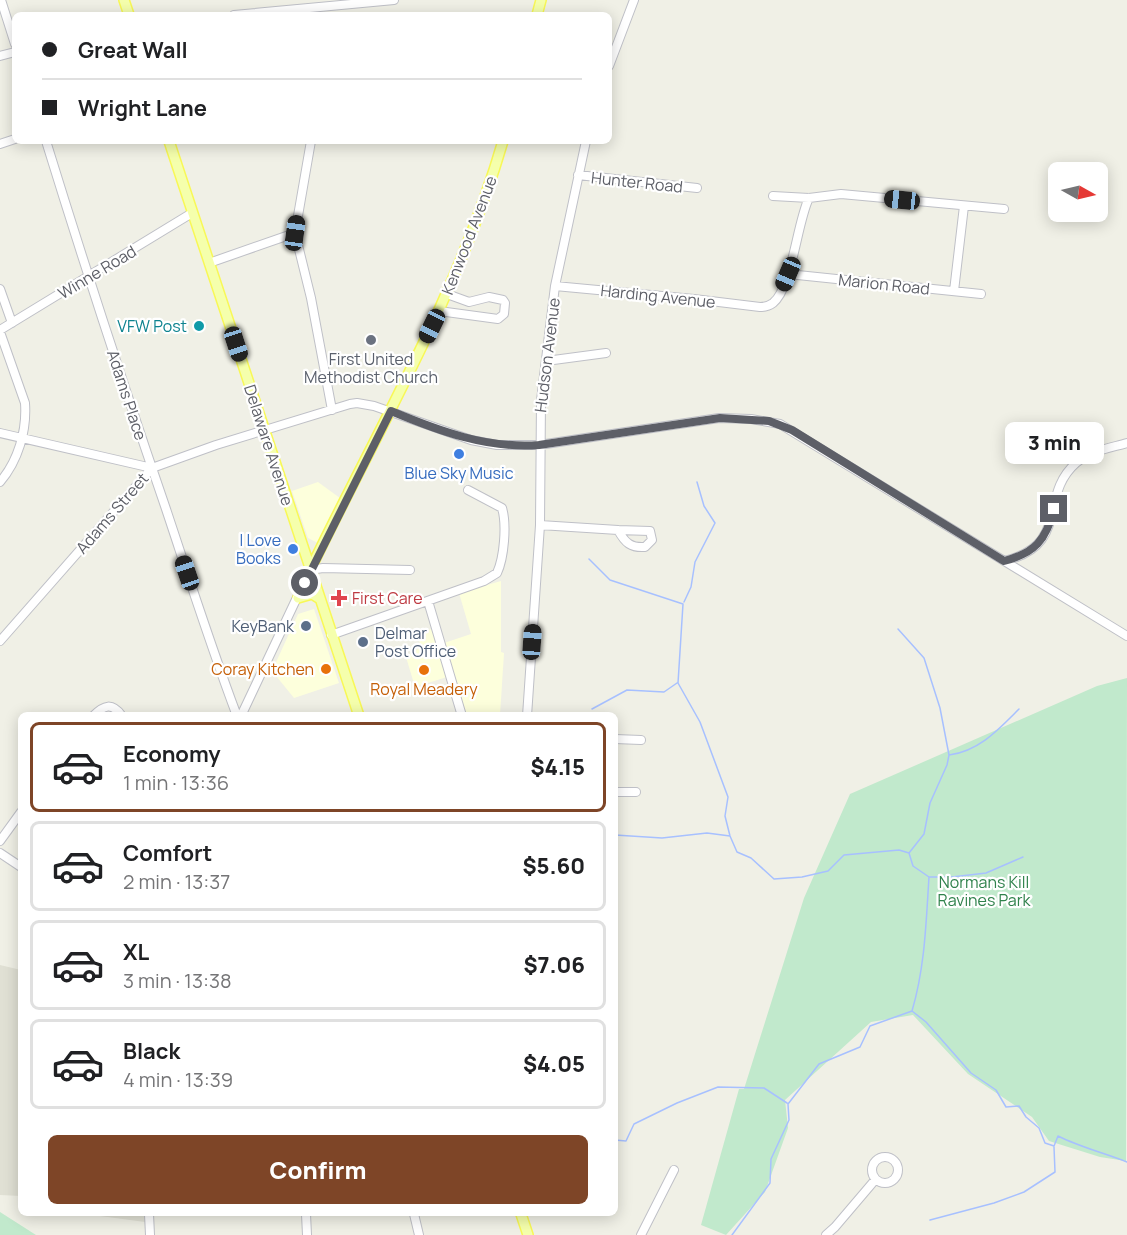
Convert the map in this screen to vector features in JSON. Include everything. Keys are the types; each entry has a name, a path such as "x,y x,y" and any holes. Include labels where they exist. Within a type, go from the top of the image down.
{"main road":[{"name":"Delaware Avenue","path":"170,144 358,712"},
{"name":"Kenwood Avenue","path":"310,570 391,411 447,294 484,203 502,144"},
{"path":"298,597 312,594 320,599"},
{"path":"523,1216 528,1235"}],"street":[{"path":"1,0 12,35"},
{"path":"256,12 313,4 336,5 394,0"},
{"path":"612,58 634,0"},
{"path":"335,12 336,5"},
{"name":"Adams Place","path":"47,144 88,277 230,698 237,712"},
{"path":"310,144 295,233 311,298 332,410"},
{"name":"Hudson Avenue","path":"527,712 540,525 541,478 536,446 555,286 585,144"},
{"name":"Hunter Road","path":"578,176 697,188"},
{"path":"773,196 809,198 841,194 1004,209"},
{"path":"788,274 809,198"},
{"path":"954,291 964,206"},
{"name":"Winne Road","path":"0,331 192,213"},
{"path":"209,263 295,233"},
{"name":"Harding Avenue","path":"555,286 760,307 774,302 788,274"},
{"name":"Marion Road","path":"788,274 981,294"},
{"path":"0,289 12,323"},
{"path":"439,311 498,320 504,314 503,300 489,297 470,302 447,294"},
{"path":"0,331 25,403 21,437 15,460 0,482"},
{"path":"546,361 606,353"},
{"name":"Adams Street","path":"0,641 152,468 265,430 357,403 391,411 474,441 497,445 536,446 720,418 771,421 792,430 1127,636"},
{"path":"0,433 152,468"},
{"path":"1004,561 1024,554 1041,541 1050,524 1062,484 1076,463 1088,454 1127,443"},
{"path":"331,635 493,577 500,568 504,527 502,508 468,490"},
{"path":"540,525 618,530"},
{"path":"310,570 323,568 410,570"},
{"name":"Kenwood Avenue","path":"242,712 310,570"},
{"path":"428,601 461,712"},
{"path":"230,698 246,706"},
{"path":"97,712 104,706 113,707 118,712"},
{"path":"618,739 641,740"},
{"path":"618,792 636,792"},
{"path":"0,841 18,816"},
{"path":"0,853 18,865"},
{"path":"641,1235 674,1170"},
{"path":"826,1235 875,1180"},
{"path":"149,1216 150,1235"},
{"path":"306,1216 307,1235"},
{"path":"414,1216 419,1235"}],"shaded area":[{"path":"318,482 340,498 318,543 308,538 292,491"},
{"path":"501,581 501,652 504,653 500,712 464,712 444,643 471,634 459,593"},
{"path":"314,609 339,683 294,698 272,671 298,614"},
{"path":"432,629 447,677 415,687 406,657 421,647 417,633"},
{"path":"0,965 18,969 18,1196 0,1195"},
{"path":"100,1216 145,1216 145,1222"}],"green space":[{"name":"Normans Kill Ravines Park","path":"1127,678 1126,1161 1100,1157 1049,1141 1032,1117 968,1074 913,1015 871,1022 785,1100 788,1128 765,1192 726,1235 701,1225 739,1089 744,1089 804,898 850,794 1097,686"},
{"path":"0,1212 36,1235 0,1235"}],"waterway":[{"path":"684,602 691,587 695,562 715,523 704,506 697,482"},
{"path":"589,559 610,580 683,604 678,683 700,722 728,797 725,816 737,852 751,858 774,879 802,877 828,871 844,855 899,850 909,853 913,866 929,877 922,961 912,1011"},
{"path":"898,629 924,658 940,708 949,755 947,765 930,803 924,834 909,853"},
{"path":"592,709 627,690 664,692 677,683"},
{"path":"949,755 960,753 979,744 996,732 1019,709"},
{"path":"618,835 662,838 707,833 730,836"},
{"path":"929,877 986,873 1023,857"},
{"path":"732,1235 770,1183 771,1159 789,1120 788,1104 819,1064 860,1047 870,1026 912,1011 926,1022 971,1073 996,1090 1006,1107 1019,1106 1026,1117 1039,1128 1045,1143 1054,1146 1058,1136 1127,1162"},
{"path":"618,1140 626,1141 634,1124 677,1103 718,1087 764,1088 787,1103"},
{"path":"930,1220 994,1203 1024,1192 1055,1172 1054,1147"}],"place":[{"name":"VFW Post","path":"199,326"},
{"name":"First United Methodist Church","path":"371,340"},
{"name":"Blue Sky Music","path":"459,454"},
{"name":"I Love Books","path":"293,549"},
{"name":"First Care","path":"339,598"},
{"name":"KeyBank","path":"306,626"},
{"name":"Delmar Post Office","path":"363,642"},
{"name":"Coray Kitchen","path":"326,669"},
{"name":"Royal Meadery","path":"424,670"}],"route":[{"path":"305,583 391,411 474,441 515,446 539,445 720,418 751,418 771,421 792,430 1004,561 1024,554 1041,541 1050,524 1054,509"}]}
